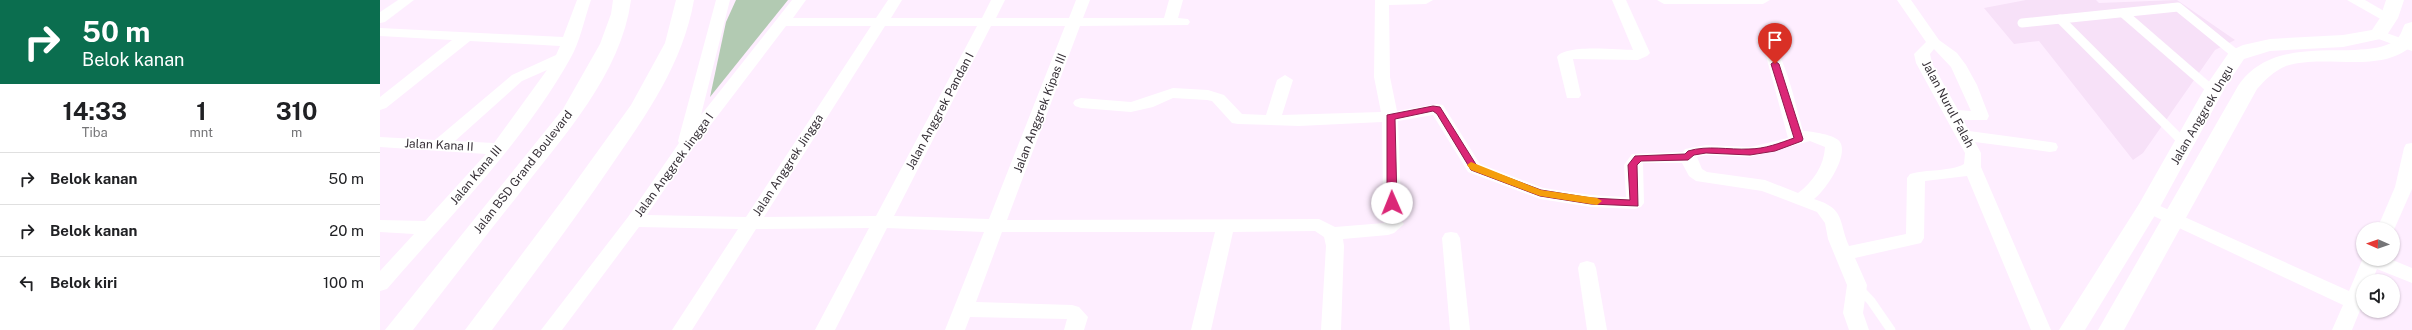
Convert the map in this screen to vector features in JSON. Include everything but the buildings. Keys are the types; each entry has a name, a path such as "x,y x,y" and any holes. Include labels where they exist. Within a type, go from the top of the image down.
{"street":[{"path":"380,19 408,0"},
{"name":"Jalan Kana III","path":"380,284 431,228 499,149 563,58 584,0"},
{"name":"Jalan BSD Grand Boulevard","path":"398,330 570,114 592,81 608,47 622,0"},
{"path":"478,330 572,205 644,102 675,40 684,0"},
{"path":"684,148 723,0"},
{"name":"Jalan Anggrek Jingga I","path":"551,330 634,221 684,148 799,0"},
{"name":"Jalan Anggrek Jingga","path":"682,330 895,0"},
{"name":"Jalan Anggrek Pandan I","path":"825,330 988,22 998,0"},
{"name":"Jalan Anggrek Kipas III","path":"955,330 1083,0"},
{"path":"783,22 1176,22 1176,0"},
{"path":"1392,203 1390,117 1382,77 1382,1 1425,0"},
{"path":"1608,0 1631,0"},
{"path":"1573,95 1565,57 1574,54 1638,55 1642,53 1619,0"},
{"path":"1664,0 1763,0"},
{"name":"Jalan Nurul Falah","path":"1904,0 1934,43 1927,47 1922,54 1924,63 1973,153 1972,166 2041,330"},
{"path":"2111,330 2248,86 2264,68 2280,61 2298,58 2390,51 2409,39 2389,11 2354,0"},
{"name":"Jalan Anggrek Ungu","path":"2072,330 2149,207 2213,91 2237,55 2250,49 2270,45 2343,41 2389,11"},
{"path":"380,32 570,42"},
{"path":"380,105 467,36"},
{"path":"1081,104 1131,107 1147,104 1160,96 1173,93 1208,95 1218,98 1238,118 1272,120 1362,119 1390,117 1437,109 1474,168 1540,193 1591,201 1635,203 1633,171 1634,161 1638,158 1688,157 1691,153 1700,151 1750,152 1775,148 1799,139 1796,136 1772,52 1763,40"},
{"path":"1934,43 1951,54 1970,88 1981,116 1951,115"},
{"path":"441,144 517,78 563,58"},
{"path":"1272,120 1285,80"},
{"path":"1963,135 2050,147"},
{"path":"1796,136 1812,136 1826,140 1832,144 1834,149 1824,179 1813,192 1800,201"},
{"name":"Jalan Kana II","path":"380,142 441,144 499,149"},
{"path":"2390,222 2408,189 2412,148"},
{"path":"1688,157 1695,172 1702,177 1765,186 1800,201 1823,208 1830,215 1843,254 1857,285 1853,313 1859,330"},
{"path":"1843,254 1895,244 1915,238 1916,178 1929,174 1956,174 1966,171 1972,166"},
{"path":"2149,207 2354,302"},
{"path":"634,221 750,223 882,222 996,226 1319,225 1334,240 1331,330"},
{"path":"1334,240 1388,229 1395,224"},
{"path":"380,226 431,228"},
{"path":"1201,330 1225,226"},
{"path":"1451,238 1460,330"},
{"path":"2342,330 2369,266"},
{"path":"2388,266 2412,276"},
{"path":"1587,268 1597,330"},
{"path":"964,309 1072,312 1078,317 1074,330"}],"lane":[{"path":"2022,23 2178,7 2237,55"},
{"path":"2123,13 2213,91"},
{"path":"2060,19 2184,143"},
{"path":"1857,285 1891,330"}],"shaded area":[{"path":"2026,0 2096,0 2099,3 2177,0 2235,40 2215,50 2143,153 2133,160 2039,41 2014,44 1984,8"}],"green space":[{"path":"736,0 788,0 710,97 726,22"}],"slow traffic":[{"path":"1471,165 1474,168 1540,193 1597,201"}],"route":[{"path":"1392,203 1390,117 1433,109 1437,109 1440,113 1474,168 1540,193 1591,201 1635,203 1633,165 1634,161 1638,158 1688,157 1691,153 1706,150 1750,152 1775,148 1799,139 1796,136 1775,64"}]}
